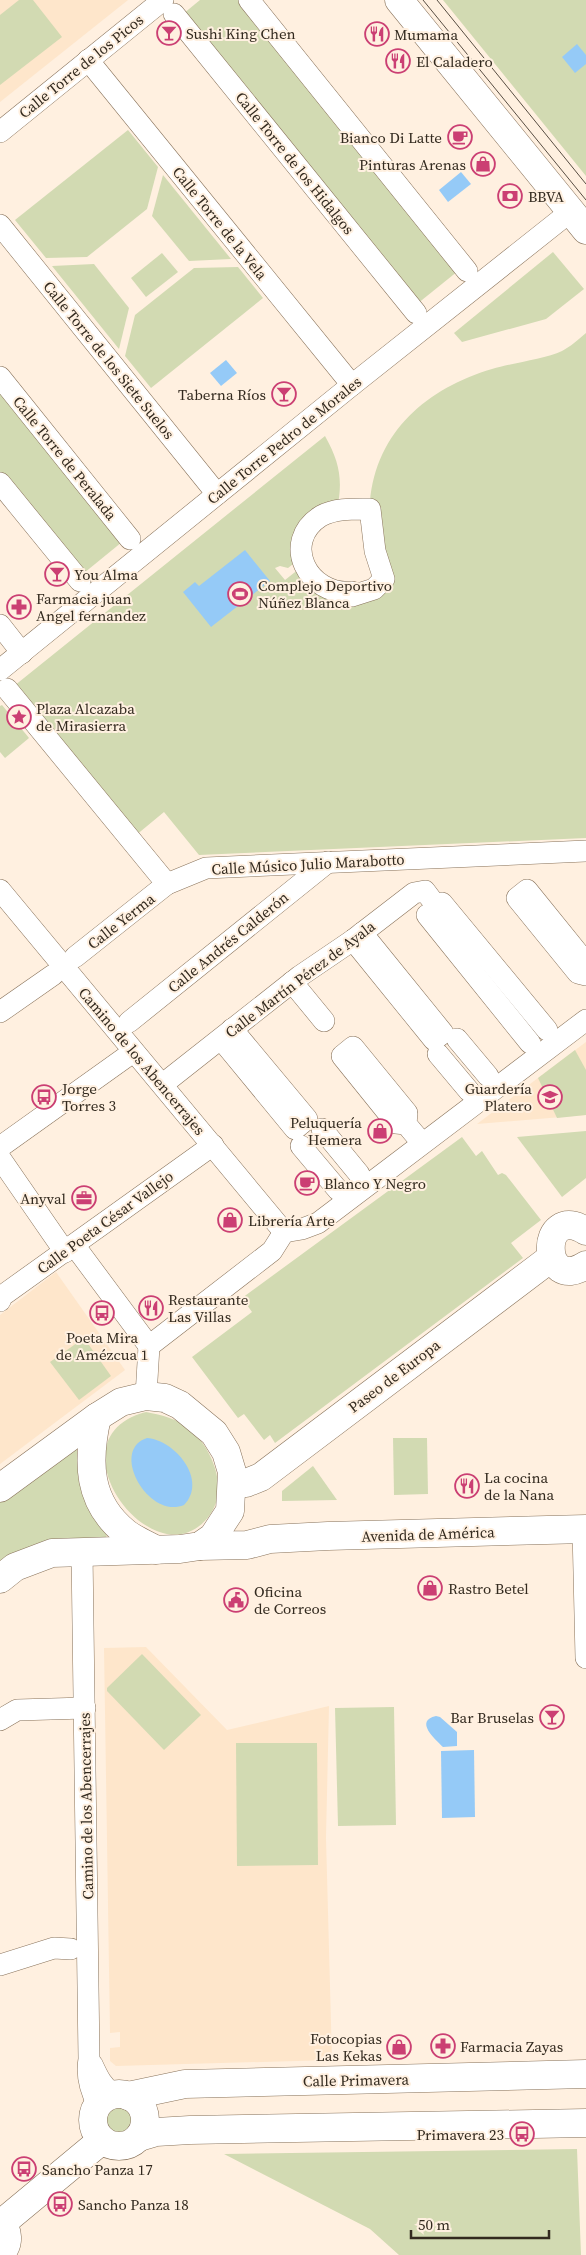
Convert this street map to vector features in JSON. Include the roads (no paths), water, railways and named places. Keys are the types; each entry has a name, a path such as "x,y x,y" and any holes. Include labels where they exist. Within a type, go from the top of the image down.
{"main road":[{"path":"400,0 578,221"},
{"path":"586,1231 573,1226 558,1230 550,1243 551,1258 566,1270 580,1269 586,1265"},
{"name":"Paseo de Europa","path":"233,1485 246,1483 262,1477 551,1258"},
{"path":"0,1488 97,1417 121,1402 146,1396 165,1398 180,1405 214,1432 226,1452 232,1472 233,1485 230,1511 213,1537 200,1546 156,1550 52,1553 15,1567 0,1579"},
{"path":"97,1417 90,1446 92,1478 102,1506 126,1533 156,1550"},
{"name":"Avenida de América","path":"230,1511 251,1531 270,1539"},
{"name":"Avenida de América","path":"200,1546 247,1545 270,1539 585,1529"},
{"name":"Calle Primavera","path":"113,2098 185,2084 586,2074"},
{"path":"139,2137 145,2124 144,2113 138,2103 113,2098 93,2121 95,2132 102,2140 119,2146 156,2132 190,2130 586,2123"},
{"path":"0,2254 6,2246 7,2240 6,2228 1,2222 102,2140"}],"street":[{"path":"249,0 467,271"},
{"name":"Calle Torre de los Picos","path":"0,132 88,60 168,7"},
{"name":"Calle Torre de los Hidalgos","path":"168,7 416,313"},
{"name":"Calle Torre de la Vela","path":"88,60 352,385"},
{"name":"Calle Torre Pedro de Morales","path":"3,679 22,653 352,385 578,221"},
{"name":"Calle Torre de los Siete Suelos","path":"0,225 217,494"},
{"name":"Calle Torre de Peralada","path":"0,377 130,539"},
{"path":"0,483 80,581"},
{"path":"370,509 375,551 384,579 374,589 352,596 352,592 336,592 324,587 311,575 301,558 300,550 306,530 321,516 337,510 370,509"},
{"path":"0,625 22,653"},
{"path":"3,679 167,884"},
{"name":"Calle Músico Julio Marabotto","path":"167,884 206,868 328,862 582,856"},
{"name":"Calle Andrés Calderón","path":"129,1022 328,862"},
{"name":"Calle Yerma","path":"75,957 167,884"},
{"name":"Camino de los Abencerrajes","path":"0,890 284,1232"},
{"path":"586,963 527,890 517,898 578,973 586,975"},
{"name":"Calle Martín Pérez de Ayala","path":"163,1084 292,982 358,937 414,893 425,891 435,908 538,1037"},
{"path":"358,937 443,1033 434,1040 358,937"},
{"path":"0,1012 53,974"},
{"path":"292,982 324,1021"},
{"path":"149,1346 272,1251 284,1232 302,1229 318,1223 586,1020"},
{"path":"457,1040 488,1076"},
{"path":"0,1147 133,1052"},
{"path":"438,1054 469,1091"},
{"path":"406,1124 422,1144"},
{"path":"322,1129 359,1174"},
{"name":"Calle Poeta César Vallejo","path":"1,1297 213,1145"},
{"path":"301,1146 338,1190"},
{"path":"0,1158 69,1248 149,1346 146,1396"},
{"path":"585,1529 586,1658"},
{"name":"Camino de los Abencerrajes","path":"82,1552 90,2059 98,2078 113,2098"},
{"path":"0,1720 17,1710 85,1708"},
{"path":"0,1964 54,1948 71,1948"}],"water":[{"path":"577,44 586,55 586,64 575,73 562,57"},
{"path":"461,172 471,184 448,202 439,190"},
{"path":"226,360 237,373 221,386 210,373"},
{"path":"245,550 270,581 211,627 183,592 195,582 199,586"},
{"path":"147,1438 158,1440 168,1446 185,1463 190,1473 192,1484 190,1495 184,1505 171,1507 158,1503 146,1494 138,1482 133,1468 132,1456 136,1445"},
{"path":"440,1717 457,1732 457,1746 443,1747 431,1735 426,1726 427,1722 430,1718"},
{"path":"474,1750 475,1817 442,1818 441,1751"}],"tram line":[{"path":"423,0 586,200"},
{"path":"437,0 586,184"}],"place":[{"name":"Sushi King Chen","path":"169,33"},
{"name":"Mumama","path":"377,34"},
{"name":"El Caladero","path":"398,61"},
{"name":"Bianco Di Latte","path":"460,137"},
{"name":"Pinturas Arenas","path":"483,164"},
{"name":"BBVA","path":"510,196"},
{"name":"Taberna Ríos","path":"284,394"},
{"name":"You Alma","path":"57,574"},
{"name":"Complejo Deportivo Núñez Blanca","path":"240,594"},
{"name":"Farmacia juan Angel fernandez","path":"19,607"},
{"name":"Plaza Alcazaba de Mirasierra","path":"19,717"},
{"name":"Jorge Torres 3","path":"44,1097"},
{"name":"Guardería Platero","path":"550,1097"},
{"name":"Peluquería Hemera","path":"380,1131"},
{"name":"Blanco Y Negro","path":"307,1183"},
{"name":"Anyval","path":"84,1198"},
{"name":"Librería Arte","path":"230,1220"},
{"name":"Restaurante Las Villas","path":"151,1308"},
{"name":"Poeta Mira de Amézcua 1","path":"102,1313"},
{"name":"La cocina de la Nana","path":"467,1486"},
{"name":"Rastro Betel","path":"430,1588"},
{"name":"Oficina de Correos","path":"236,1600"},
{"name":"Bar Bruselas","path":"552,1717"},
{"name":"Farmacia Zayas","path":"443,2046"},
{"name":"Fotocopias Las Kekas","path":"399,2047"},
{"name":"Primavera 23","path":"522,2134"},
{"name":"Sancho Panza 17","path":"24,2169"},
{"name":"Sancho Panza 18","path":"60,2204"}]}
